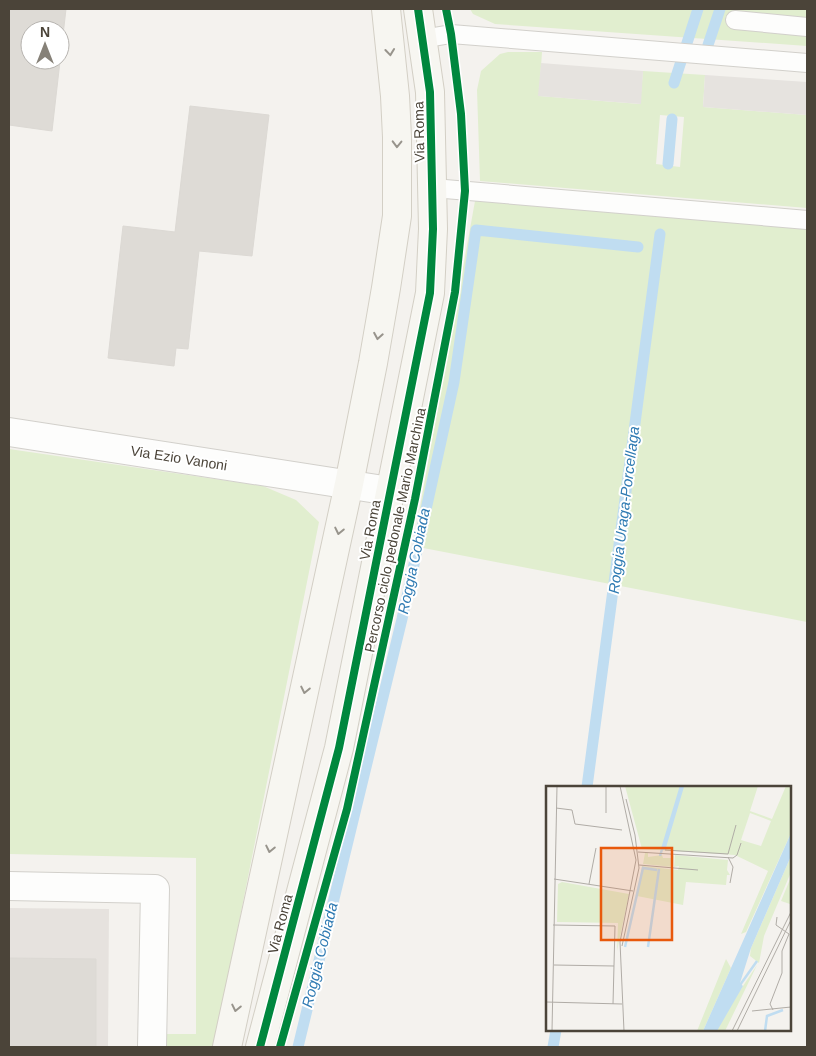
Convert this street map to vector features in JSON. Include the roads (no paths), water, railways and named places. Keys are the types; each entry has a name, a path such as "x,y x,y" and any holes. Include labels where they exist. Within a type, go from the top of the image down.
{"street":[{"name":"Via Roma","path":"227,1047 349,484 386,288 397,216 397,137 395,96 386,9"},
{"name":"Via Roma","path":"260,1047 339,748 430,293 433,188 430,92 418,9"},
{"name":"Via Ezio Vanoni","path":"9,432 390,491"},
{"path":"9,886 155,889 152,1047"}],"lane":[{"path":"735,20 807,27"},
{"path":"422,39 452,34 807,63"},
{"path":"433,188 807,220"}],"waterway":[{"name":"Roggia Uraga-Porcellaga","path":"674,83 698,9"},
{"name":"Roggia Cobiada","path":"708,45 720,9"},
{"name":"Roggia Uraga-Porcellaga","path":"668,164 672,119"},
{"name":"Roggia Cobiada","path":"298,1047 402,619 454,382 476,230 638,247"},
{"name":"Roggia Uraga-Porcellaga","path":"587,786 660,234"},
{"name":"Roggia Uraga-Porcellaga","path":"553,1047 556,1031"}]}
